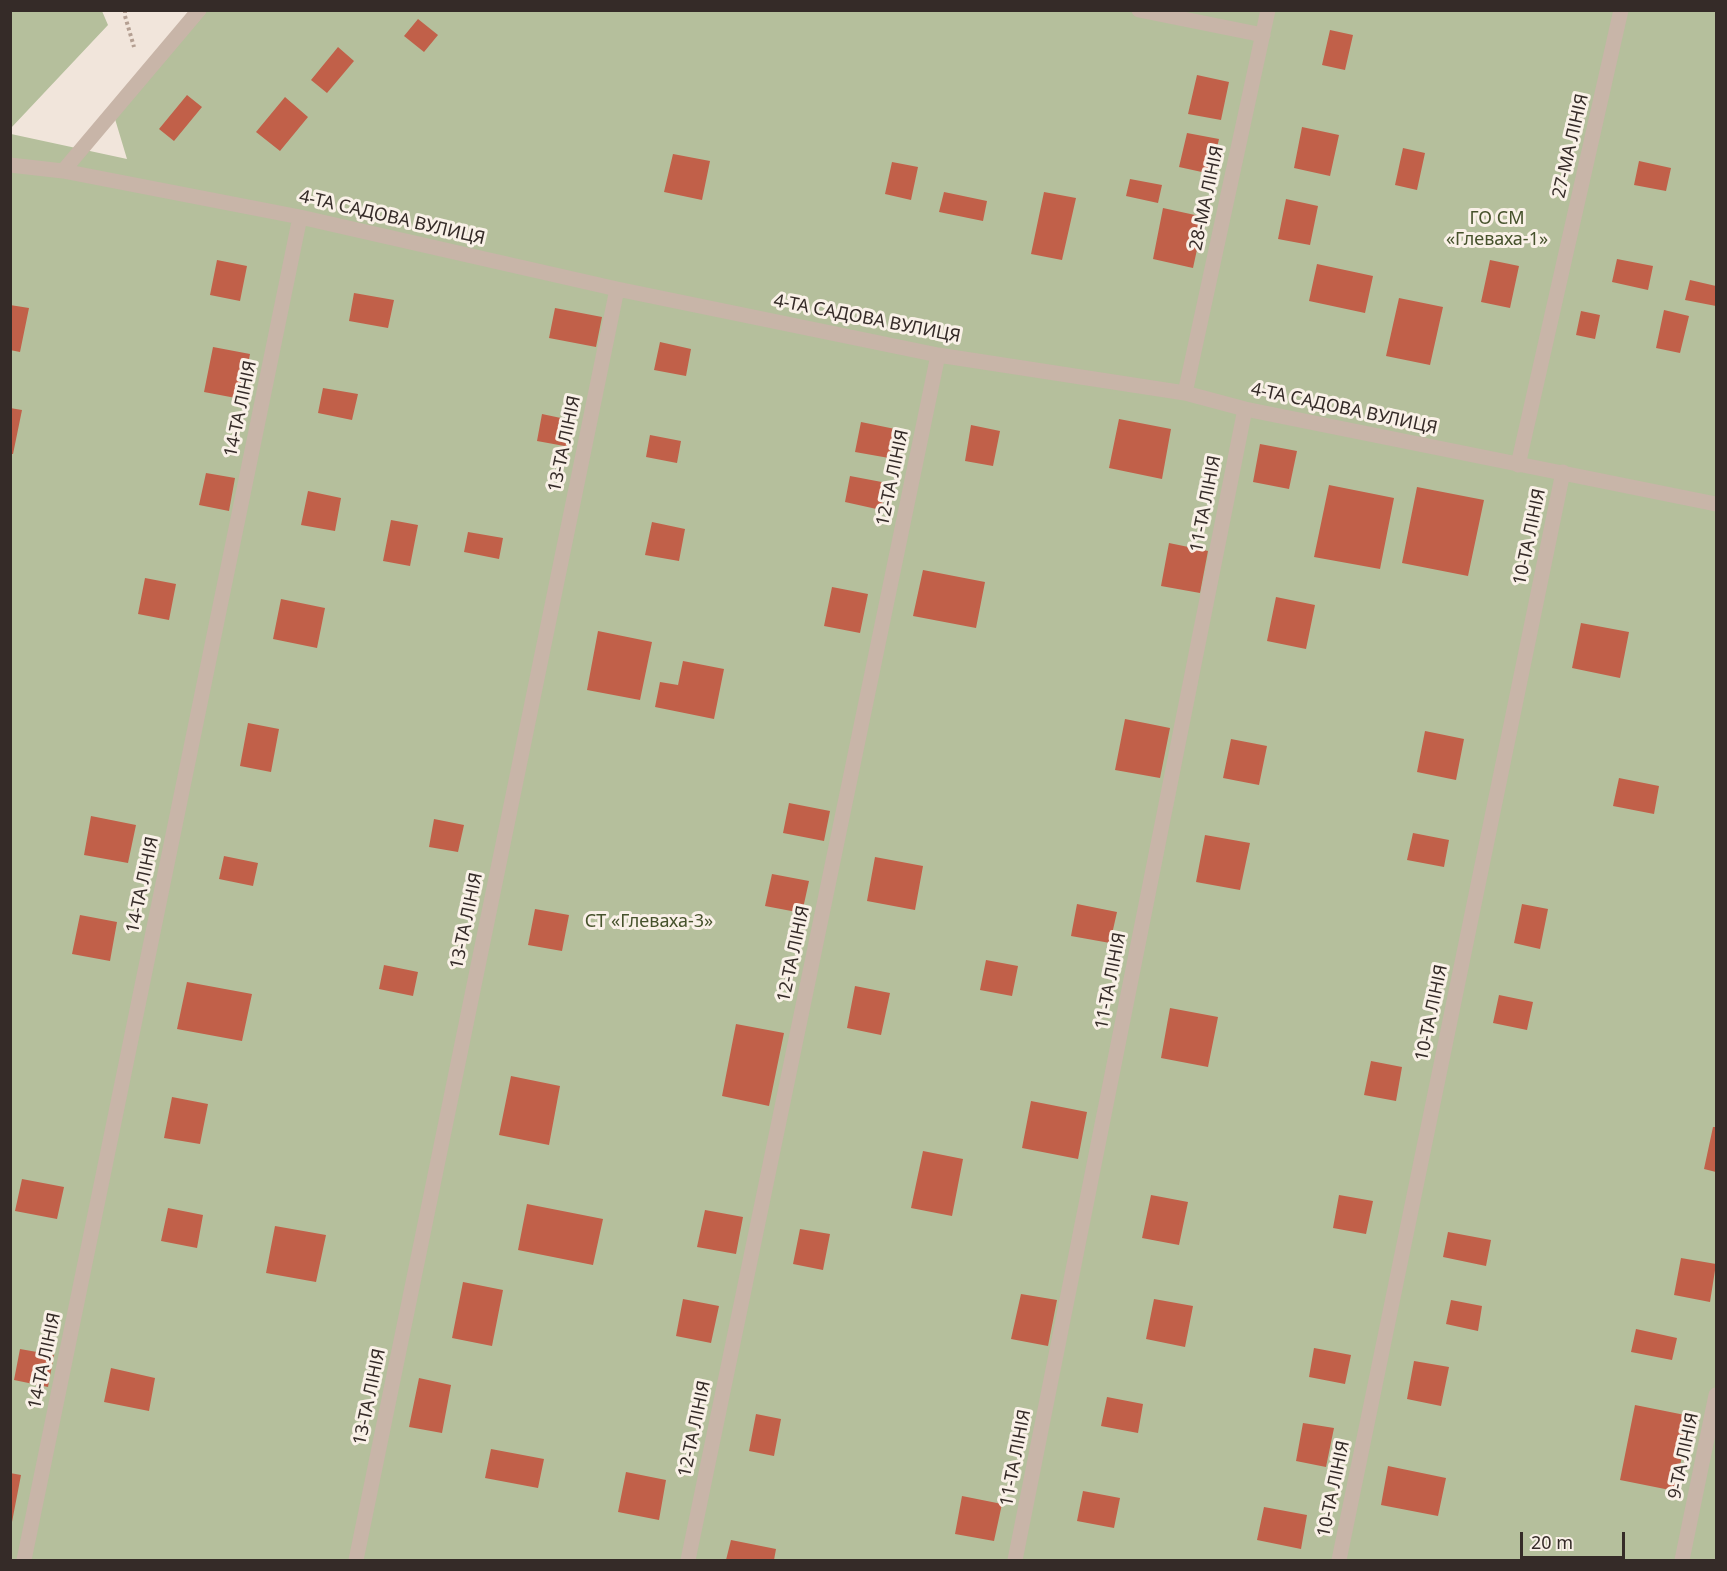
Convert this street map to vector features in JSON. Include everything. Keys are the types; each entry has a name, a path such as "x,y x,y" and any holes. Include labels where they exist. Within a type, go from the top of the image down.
{"street":[{"path":"63,171 199,10"},
{"path":"1138,10 1263,35"},
{"name":"28-МА ЛІНІЯ","path":"1185,393 1268,10"},
{"name":"27-МА ЛІНІЯ","path":"1518,465 1621,10"},
{"name":"4-ТА САДОВА ВУЛИЦЯ","path":"10,165 63,171 300,217 616,289 938,355 1185,393 1245,409 1716,504"},
{"name":"14-ТА ЛІНІЯ","path":"24,1560 300,217"},
{"name":"13-ТА ЛІНІЯ","path":"357,1560 616,289"},
{"name":"12-ТА ЛІНІЯ","path":"688,1560 938,355"},
{"name":"11-ТА ЛІНІЯ","path":"1015,1560 1245,409"},
{"name":"10-ТА ЛІНІЯ","path":"1339,1560 1563,472"},
{"name":"9-ТА ЛІНІЯ","path":"1682,1560 1716,1395"}],"path":[{"path":"125,10 144,76"}],"green space":[{"path":"11,10 102,11 108,25 11,128"},
{"name":"СТ «Глеваха-3»","path":"207,11 1716,11 1716,1560 11,1560 11,134 127,159 115,119"}],"building":[{"path":"418,19 438,35 424,52 404,36"},
{"path":"1330,30 1353,35 1345,70 1322,65"},
{"path":"338,47 354,61 327,93 311,80"},
{"path":"1197,75 1229,82 1221,120 1188,114"},
{"path":"187,95 202,107 174,141 159,129"},
{"path":"285,97 308,117 280,151 256,132"},
{"path":"1302,127 1339,135 1330,176 1294,168"},
{"path":"1187,133 1219,139 1211,174 1179,167"},
{"path":"1403,148 1425,153 1417,190 1395,185"},
{"path":"673,154 710,161 702,200 664,192"},
{"path":"1639,161 1671,168 1666,191 1634,185"},
{"path":"892,162 918,167 911,200 885,194"},
{"path":"1130,179 1162,185 1158,203 1126,196"},
{"path":"944,192 987,201 983,221 939,212"},
{"path":"1044,192 1076,198 1062,260 1031,254"},
{"path":"1286,199 1318,206 1310,245 1278,239"},
{"path":"1163,208 1204,217 1193,268 1153,259"},
{"path":"1617,259 1653,266 1648,290 1612,282"},
{"path":"217,260 247,266 240,301 210,295"},
{"path":"1490,260 1519,266 1510,308 1481,302"},
{"path":"1317,264 1373,276 1365,313 1309,301"},
{"path":"1690,280 1716,286 1716,306 1685,300"},
{"path":"354,293 394,300 388,328 349,321"},
{"path":"1399,298 1443,307 1430,365 1386,356"},
{"path":"10,305 29,308 20,352 10,350"},
{"path":"555,308 602,317 596,347 549,338"},
{"path":"1664,310 1689,316 1680,353 1656,348"},
{"path":"1581,311 1600,315 1595,339 1576,335"},
{"path":"660,342 691,349 686,376 654,370"},
{"path":"213,347 250,354 241,399 204,392"},
{"path":"323,388 358,394 352,420 318,413"},
{"path":"10,408 22,410 13,454 10,454"},
{"path":"542,414 575,421 570,447 537,441"},
{"path":"1119,419 1171,429 1162,479 1109,468"},
{"path":"861,422 895,429 889,458 855,452"},
{"path":"971,425 1000,431 993,466 965,461"},
{"path":"650,435 681,441 677,463 646,457"},
{"path":"1260,444 1297,451 1289,489 1253,482"},
{"path":"206,473 235,478 229,511 199,505"},
{"path":"850,476 887,483 881,510 845,502"},
{"path":"1329,485 1394,498 1380,569 1314,557"},
{"path":"1417,487 1484,500 1468,576 1402,563"},
{"path":"308,491 341,498 335,531 301,525"},
{"path":"391,520 418,525 410,566 383,561"},
{"path":"652,522 685,529 679,561 645,555"},
{"path":"468,532 503,538 499,559 464,552"},
{"path":"1169,543 1208,551 1200,593 1161,586"},
{"path":"923,570 985,582 976,628 913,616"},
{"path":"145,578 176,584 169,620 138,614"},
{"path":"832,587 868,594 860,633 824,626"},
{"path":"1276,597 1315,605 1306,649 1267,641"},
{"path":"281,599 325,608 317,648 273,639"},
{"path":"1581,623 1629,632 1620,678 1572,668"},
{"path":"598,631 652,642 640,700 587,690"},
{"path":"683,661 724,669 714,719 655,707 660,682 678,685"},
{"path":"1125,719 1170,728 1160,778 1115,770"},
{"path":"248,723 279,729 271,772 240,766"},
{"path":"1425,731 1464,739 1456,780 1417,772"},
{"path":"1231,739 1267,746 1259,785 1223,778"},
{"path":"1619,778 1659,786 1654,814 1613,806"},
{"path":"789,803 830,811 824,841 783,833"},
{"path":"91,816 136,825 128,863 84,855"},
{"path":"434,819 464,825 458,852 429,847"},
{"path":"1413,833 1449,840 1444,867 1407,860"},
{"path":"1205,835 1250,843 1240,890 1196,882"},
{"path":"224,856 258,863 253,886 219,879"},
{"path":"875,857 923,866 915,910 867,901"},
{"path":"772,874 809,881 802,913 765,906"},
{"path":"1077,904 1117,912 1110,943 1071,936"},
{"path":"1522,904 1548,909 1540,949 1514,943"},
{"path":"535,909 569,915 562,951 528,945"},
{"path":"80,915 117,922 110,961 72,954"},
{"path":"986,960 1018,966 1012,996 980,990"},
{"path":"384,965 418,972 413,996 379,989"},
{"path":"187,982 252,994 242,1041 177,1029"},
{"path":"855,986 890,993 881,1035 847,1028"},
{"path":"1499,995 1533,1002 1527,1030 1493,1023"},
{"path":"1170,1008 1218,1017 1208,1067 1161,1058"},
{"path":"736,1024 784,1033 769,1106 722,1096"},
{"path":"1371,1061 1402,1067 1396,1101 1364,1095"},
{"path":"511,1076 560,1086 549,1145 499,1135"},
{"path":"172,1097 208,1104 200,1144 164,1138"},
{"path":"1031,1101 1087,1112 1078,1159 1022,1148"},
{"path":"1713,1127 1716,1127 1716,1172 1704,1169"},
{"path":"923,1151 963,1159 952,1216 911,1208"},
{"path":"22,1179 64,1187 57,1219 15,1211"},
{"path":"1151,1195 1188,1202 1179,1245 1142,1238"},
{"path":"1339,1195 1373,1201 1366,1234 1333,1228"},
{"path":"527,1204 603,1219 593,1265 518,1250"},
{"path":"168,1208 203,1215 197,1248 161,1241"},
{"path":"705,1210 743,1217 736,1254 697,1247"},
{"path":"275,1226 326,1235 316,1282 266,1273"},
{"path":"800,1229 830,1234 823,1270 793,1264"},
{"path":"1448,1232 1491,1240 1486,1266 1443,1257"},
{"path":"1681,1258 1716,1264 1710,1302 1674,1295"},
{"path":"463,1282 503,1290 492,1346 452,1338"},
{"path":"1021,1294 1057,1300 1048,1346 1011,1339"},
{"path":"683,1299 719,1306 711,1343 676,1336"},
{"path":"1154,1299 1193,1306 1185,1347 1146,1339"},
{"path":"1451,1300 1482,1306 1478,1331 1446,1324"},
{"path":"1636,1329 1677,1338 1672,1360 1631,1352"},
{"path":"1314,1348 1351,1355 1345,1384 1309,1377"},
{"path":"20,1349 54,1355 48,1387 14,1380"},
{"path":"1414,1361 1449,1367 1441,1406 1407,1399"},
{"path":"111,1368 155,1378 149,1411 104,1402"},
{"path":"419,1378 451,1385 442,1433 409,1427"},
{"path":"1107,1397 1143,1404 1138,1433 1101,1426"},
{"path":"1635,1405 1690,1416 1675,1491 1620,1480"},
{"path":"756,1414 781,1419 774,1456 749,1451"},
{"path":"1303,1423 1334,1428 1326,1467 1296,1461"},
{"path":"491,1449 544,1459 538,1488 485,1478"},
{"path":"1388,1466 1446,1478 1438,1516 1381,1505"},
{"path":"626,1472 666,1480 659,1520 618,1512"},
{"path":"10,1473 21,1475 12,1522 10,1522"},
{"path":"1083,1491 1120,1498 1114,1528 1077,1521"},
{"path":"962,1496 1002,1504 994,1541 955,1534"},
{"path":"1264,1507 1307,1515 1301,1549 1257,1540"},
{"path":"731,1540 776,1549 774,1560 726,1560"}],"park label":[{"name":"ГО СМ «Глеваха-1»","path":"1497,229"}]}
